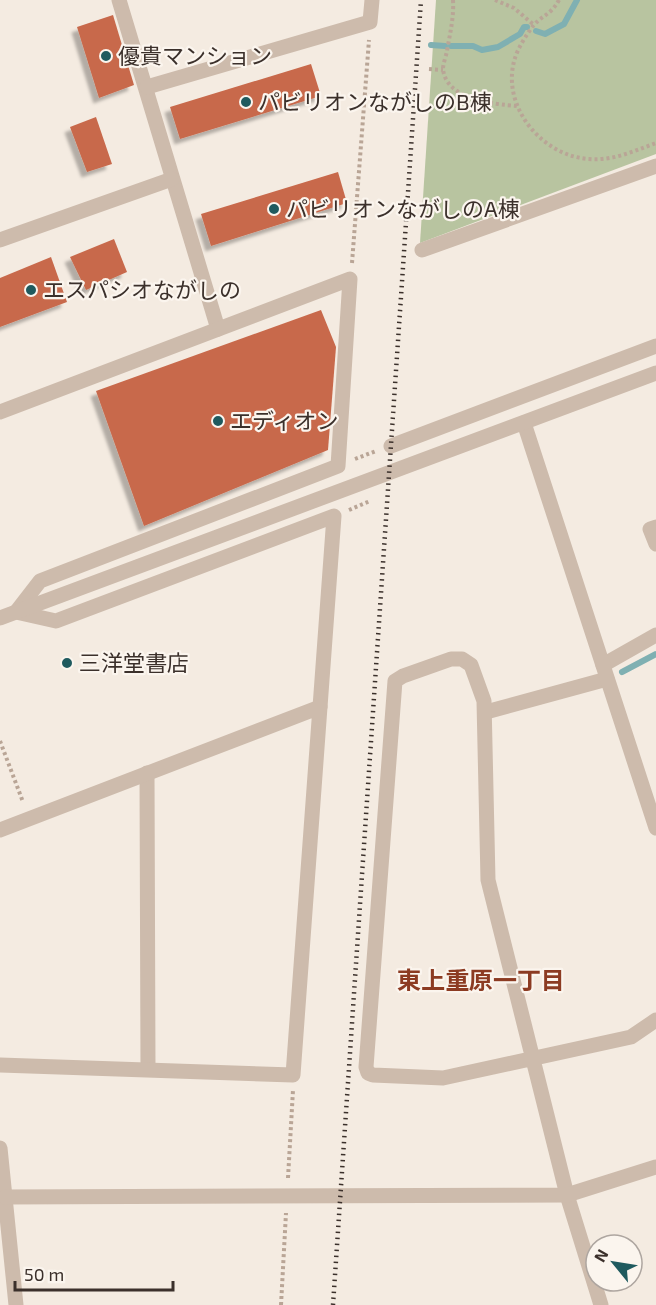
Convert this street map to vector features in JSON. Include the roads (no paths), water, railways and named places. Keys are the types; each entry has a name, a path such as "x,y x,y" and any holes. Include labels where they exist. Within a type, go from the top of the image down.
{"street":[{"path":"119,0 218,329"},
{"path":"147,87 370,22 372,0"},
{"path":"422,250 656,166"},
{"path":"0,240 172,179"},
{"path":"0,412 350,279 338,466 40,581 16,612"},
{"path":"391,446 656,346"},
{"path":"620,359 628,384"},
{"path":"0,618 656,373"},
{"path":"524,423 656,828"},
{"path":"0,1065 293,1075 334,516 56,621 16,612"},
{"path":"656,527 650,529 656,544"},
{"path":"203,543 210,562"},
{"path":"123,549 131,570"},
{"path":"486,712 605,672 656,635"},
{"path":"601,1305 567,1195 535,1059 488,880 484,701 471,665 462,659 451,659 395,681 366,1067 368,1073 373,1076 443,1078 535,1059 631,1037 656,1020"},
{"path":"0,830 320,707"},
{"path":"147,773 148,1069"},
{"path":"0,1148 2,1197 16,1305"},
{"path":"2,1197 567,1195 656,1167"}],"waterway":[{"path":"536,31 545,34 564,24 577,0"},
{"path":"451,46 473,46 482,50 498,47 527,27"},
{"path":"431,45 445,46"},
{"path":"622,672 656,654"}],"railway":[{"path":"333,1305 421,0"}],"place":[{"name":"優貴マンション","path":"106,56"},
{"name":"パビリオンながしのB棟","path":"246,102"},
{"name":"パビリオンながしのA棟","path":"274,209"},
{"name":"エスパシオながしの","path":"31,290"},
{"name":"エディオン","path":"218,421"},
{"name":"三洋堂書店","path":"67,663"}],"district":[{"name":"東上重原一丁目","path":"481,981"}]}
